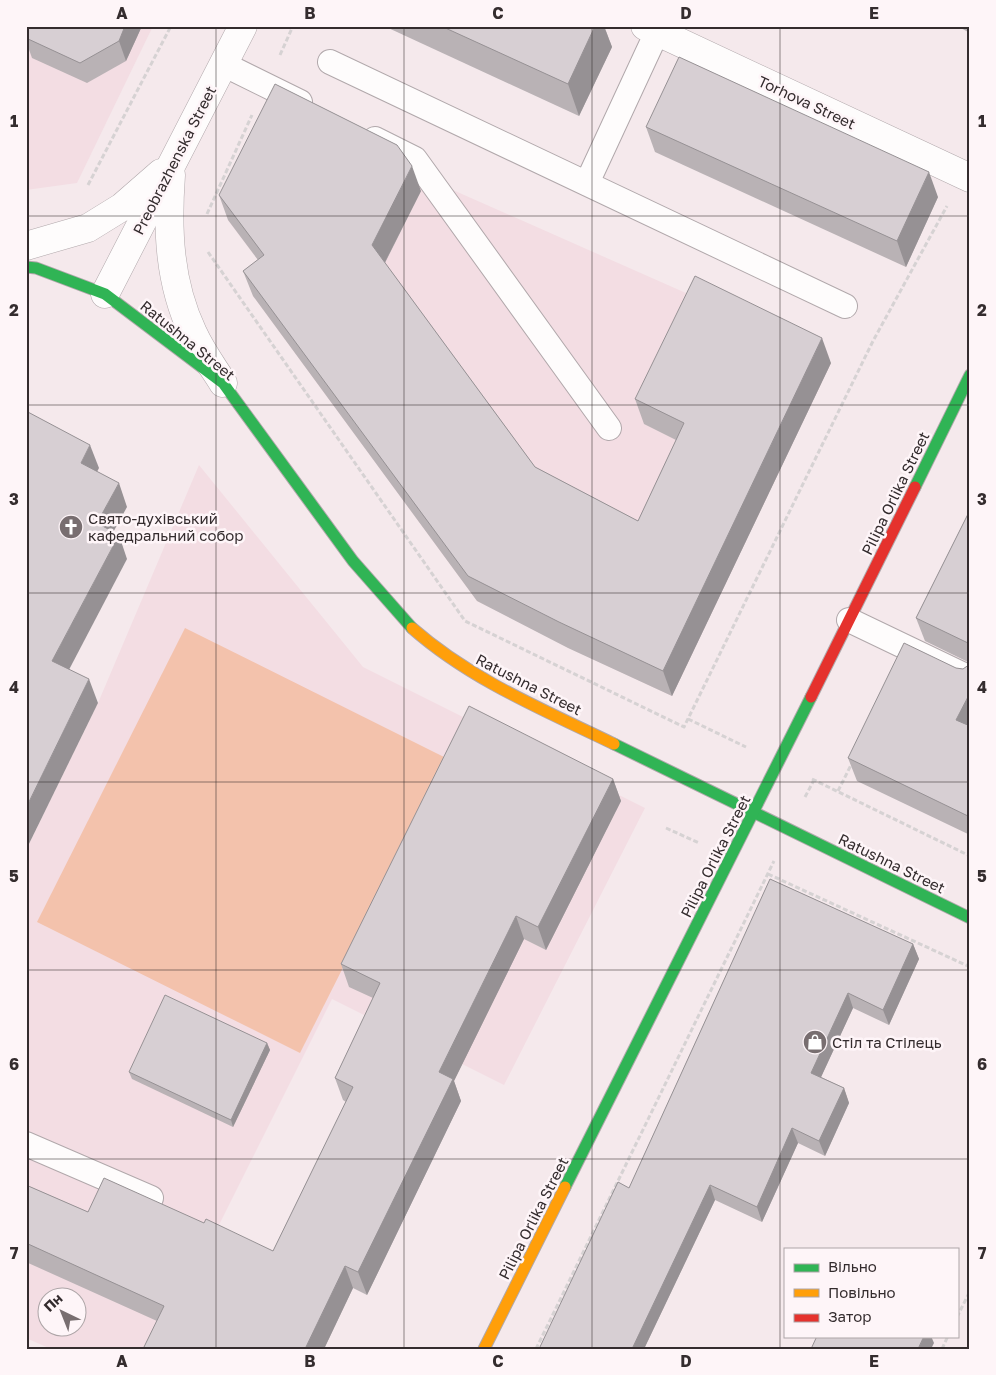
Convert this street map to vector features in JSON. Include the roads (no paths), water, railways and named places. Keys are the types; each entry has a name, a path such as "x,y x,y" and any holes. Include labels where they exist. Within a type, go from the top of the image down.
{"street":[{"name":"Preobrazhenska Street","path":"105,294 243,26"},
{"name":"Torhova Street","path":"651,29 970,178"},
{"path":"26,246 88,228 122,207 172,164"},
{"path":"172,164 168,212 170,249 179,298 193,334 223,383"},
{"name":"Ratushna Street","path":"26,267 36,268 105,294 223,383 353,561 409,626 436,650 484,681 970,918"},
{"name":"Pilipa Orlika Street","path":"484,1349 754,812 970,375"}],"lane":[{"path":"586,183 651,29"},
{"path":"330,62 845,306"},
{"path":"223,64 319,111"},
{"path":"354,129 415,159 609,428"},
{"path":"848,620 970,678"},
{"path":"26,1144 151,1198"}],"place":[{"name":"Свято-духівський кафедральний собор","path":"71,527"},
{"name":"Стіл та Стілець","path":"815,1042"}]}
